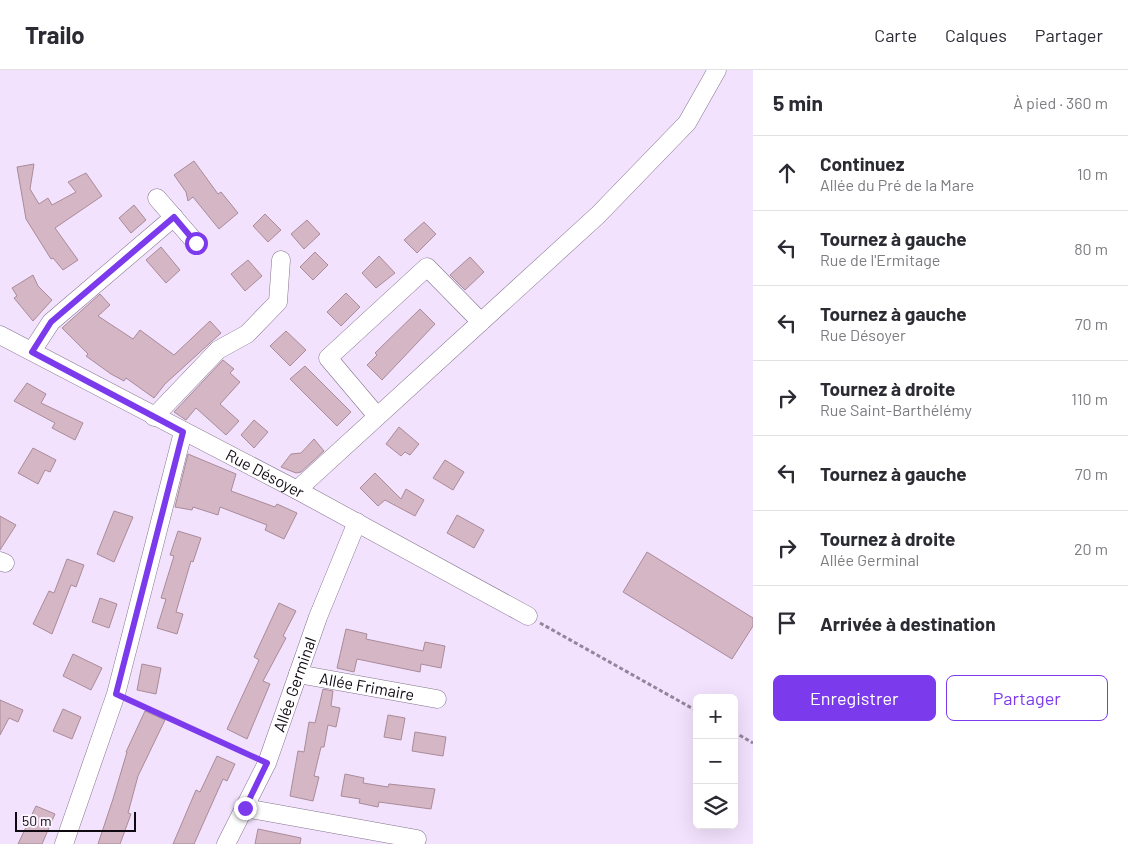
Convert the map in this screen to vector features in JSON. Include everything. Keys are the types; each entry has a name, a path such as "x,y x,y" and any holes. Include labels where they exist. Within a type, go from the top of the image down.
{"street":[{"path":"297,490 598,215 687,123 717,70"},
{"path":"157,198 196,243"},
{"path":"32,352 51,322 174,217"},
{"path":"154,417 218,350 247,334 278,302 282,260"},
{"path":"377,416 328,358 427,267 481,322"},
{"name":"Rue Désoyer","path":"0,335 297,490 528,616"},
{"path":"64,844 116,694 183,432"},
{"name":"Allée Germinal","path":"226,844 267,763 318,617 357,522"},
{"name":"Allée Frimaire","path":"298,674 437,699"},
{"path":"245,808 417,839"}],"path":[{"path":"528,616 693,709"},
{"path":"116,694 267,763"},
{"path":"738,734 753,743"}],"building":[{"path":"194,161 218,194 221,192 238,213 219,229 193,197 188,201 186,192 174,175"},
{"path":"34,164 30,189 39,204 48,198 52,205 76,192 68,182 86,173 102,196 55,228 78,260 63,270 53,258 51,259 26,219 17,167"},
{"path":"134,205 146,220 131,233 119,218"},
{"path":"265,214 281,230 268,242 253,226"},
{"path":"307,220 320,234 304,249 291,234"},
{"path":"424,222 436,234 417,253 404,240"},
{"path":"161,247 180,270 166,283 146,260"},
{"path":"315,252 328,265 313,280 300,267"},
{"path":"379,256 395,273 376,288 362,273"},
{"path":"470,257 484,272 465,290 450,275"},
{"path":"248,260 262,276 245,291 231,274"},
{"path":"33,275 38,286 52,300 33,321 14,298 17,296 12,288"},
{"path":"346,293 360,307 341,326 327,312"},
{"path":"100,294 110,305 98,316 133,339 140,330 174,355 210,321 221,333 165,384 154,398 126,378 124,381 111,374 86,356 88,354 62,328"},
{"path":"420,309 435,324 382,380 367,365 377,355 375,353"},
{"path":"286,331 306,350 290,366 270,346"},
{"path":"223,360 234,369 230,373 240,382 220,404 239,421 226,435 196,408 186,420 174,412"},
{"path":"305,366 351,412 337,426 290,379"},
{"path":"27,383 46,394 41,403 83,423 75,440 52,428 55,423 14,401"},
{"path":"254,420 268,432 254,448 241,435"},
{"path":"399,427 419,444 410,455 405,452 401,456 386,444"},
{"path":"314,439 324,451 301,472 296,473 281,467 291,454 301,453"},
{"path":"33,448 56,460 50,472 45,470 38,484 18,473"},
{"path":"188,454 236,474 231,491 275,507 277,504 297,513 284,539 265,530 267,525 220,507 218,515 193,507 192,510 175,507"},
{"path":"445,460 464,472 453,490 433,478"},
{"path":"375,473 401,499 406,489 424,500 415,516 385,500 378,506 360,488"},
{"path":"114,511 133,517 114,562 97,554"},
{"path":"457,515 484,530 474,548 447,533"},
{"path":"0,516 16,525 0,550"},
{"path":"178,531 201,538 193,562 191,561 176,612 183,614 177,634 157,628 166,599 161,598 174,556 170,555"},
{"path":"647,552 753,618 753,626 732,659 623,592"},
{"path":"67,559 84,565 76,587 71,585 52,634 33,624 49,591 54,593"},
{"path":"100,598 117,604 109,628 92,622"},
{"path":"279,603 296,611 283,636 286,638 263,681 270,684 247,739 227,729 259,660 254,657"},
{"path":"346,629 367,634 366,639 423,651 425,642 445,646 441,668 421,664 420,672 357,659 354,672 337,668"},
{"path":"73,654 102,668 91,690 63,676"},
{"path":"142,664 161,668 156,694 137,690"},
{"path":"323,689 333,691 331,706 340,708 336,727 328,725 324,747 321,747 314,776 319,777 313,801 290,796 298,751 304,752 309,722 315,723"},
{"path":"0,700 23,710 18,722 9,718 0,735"},
{"path":"63,709 81,717 72,739 53,731"},
{"path":"145,711 165,720 138,776 128,813 131,814 120,844 98,844 126,752"},
{"path":"388,715 405,718 401,740 384,737"},
{"path":"415,732 446,737 443,756 412,751"},
{"path":"217,756 235,764 227,781 223,779 194,844 173,844 196,790 200,792"},
{"path":"345,774 364,778 363,783 388,787 389,784 435,789 431,809 379,802 378,807 359,803 360,799 341,796"},
{"path":"36,806 55,814 42,844 18,844"},
{"path":"258,829 301,838 300,844 255,844"}],"route":[{"path":"196,243 174,217 51,322 32,352 183,432 116,694 267,763 245,808"}]}
